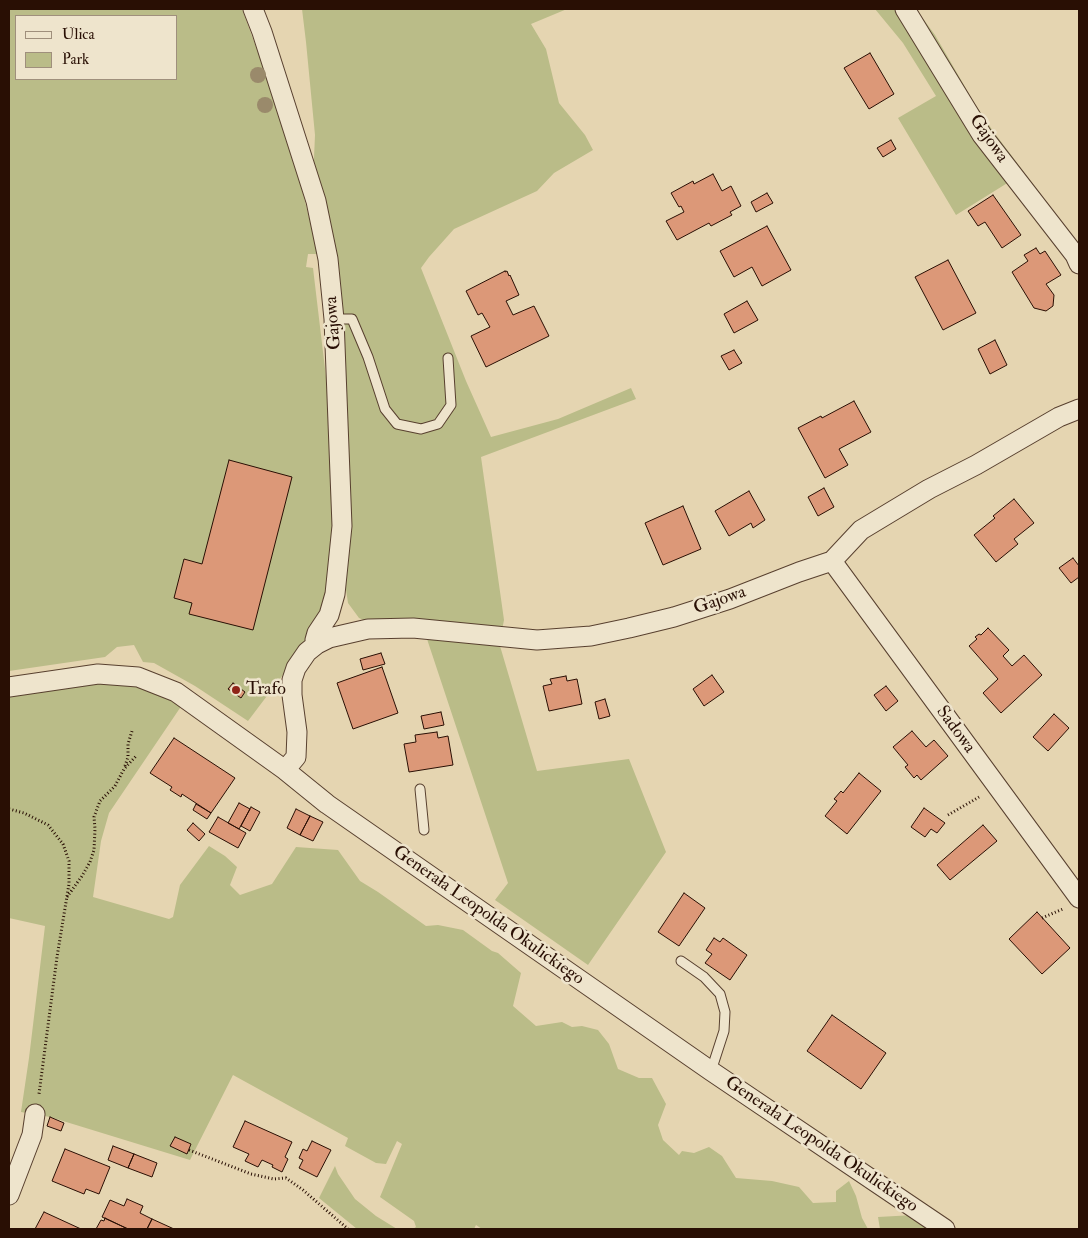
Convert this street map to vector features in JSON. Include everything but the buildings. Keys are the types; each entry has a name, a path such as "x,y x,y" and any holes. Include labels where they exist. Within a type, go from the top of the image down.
{"street":[{"name":"Gajowa","path":"253,9 316,201 328,259 334,318 342,526 335,594 329,615 317,634 316,644"},
{"name":"Gajowa","path":"905,9 982,134 1075,255 1079,264"},
{"name":"Gajowa","path":"285,770 296,758 297,732 292,680 296,668 307,652 316,644 329,638 368,629 413,628 537,640 591,636 674,617 730,599 832,561 861,530 869,525 929,489 1079,409"},
{"name":"Sadowa","path":"832,561 928,700 1074,902"},
{"name":"Generała Leopolda Okulickiego","path":"9,687 98,674 138,677 176,692 285,770 326,804 711,1071 946,1229"},
{"path":"9,1195 32,1135 35,1114"}],"lane":[{"path":"334,318 352,319 368,357 385,409 397,424 420,429 438,424 451,405 448,358"},
{"path":"420,789 424,830"},
{"path":"681,961 704,977 720,994 725,1012 724,1031 711,1071"}],"path":[{"path":"66,900 90,862 94,850 94,817 100,801 115,786 124,769 132,731"},
{"path":"124,769 137,755"},
{"path":"948,815 980,797"},
{"path":"9,809 48,826 63,844 69,861 69,884 57,957 42,1078 35,1114"},
{"path":"1042,918 1074,902"},
{"path":"189,1150 251,1174 274,1179 286,1178 303,1190 348,1229"}],"green space":[{"path":"9,9 242,9 294,157 318,254 308,254 306,267 313,268 328,394 334,582 310,639 248,721 195,686 154,663 143,662 134,645 117,647 105,657 9,671"},
{"path":"302,9 567,9 531,24 546,49 559,103 585,135 593,150 554,173 537,191 454,229 421,268 466,381 491,437 558,419 631,388 636,399 481,457 504,620 502,630 370,623 359,618 348,603 345,583 349,546 313,181 315,135"},
{"path":"875,9 897,9 1009,182 956,215 898,118 936,96 903,43"},
{"path":"909,9 916,9 935,35 993,131 1079,245 1019,176"},
{"path":"427,639 500,646 537,771 629,759 666,852 588,965 495,900 508,883"},
{"path":"118,679 182,705 109,813 101,841 93,897 169,919 173,917 180,885 209,846 225,856 237,867 230,885 240,895 272,884 296,847 338,850 360,881 426,926 438,925 463,930 492,951 498,953 521,973 513,1006 536,1026 562,1022 572,1027 582,1026 598,1030 609,1044 618,1069 639,1078 652,1078 666,1104 658,1125 663,1140 679,1155 682,1151 694,1153 709,1147 722,1156 736,1178 772,1181 799,1187 813,1203 836,1202 836,1191 849,1181 856,1196 862,1218 868,1229 482,1229 476,1225 474,1229 413,1229 416,1227 414,1221 380,1197 402,1144 397,1141 386,1164 376,1163 345,1146 348,1138 233,1075 190,1160 50,1117 21,1112 45,926 9,918 9,692"},
{"path":"335,1166 338,1174 355,1199 376,1216 397,1229 357,1229 319,1198"},
{"path":"914,1215 932,1229 880,1229 878,1217"}],"place":[{"name":"Trafo","path":"236,690"}]}
